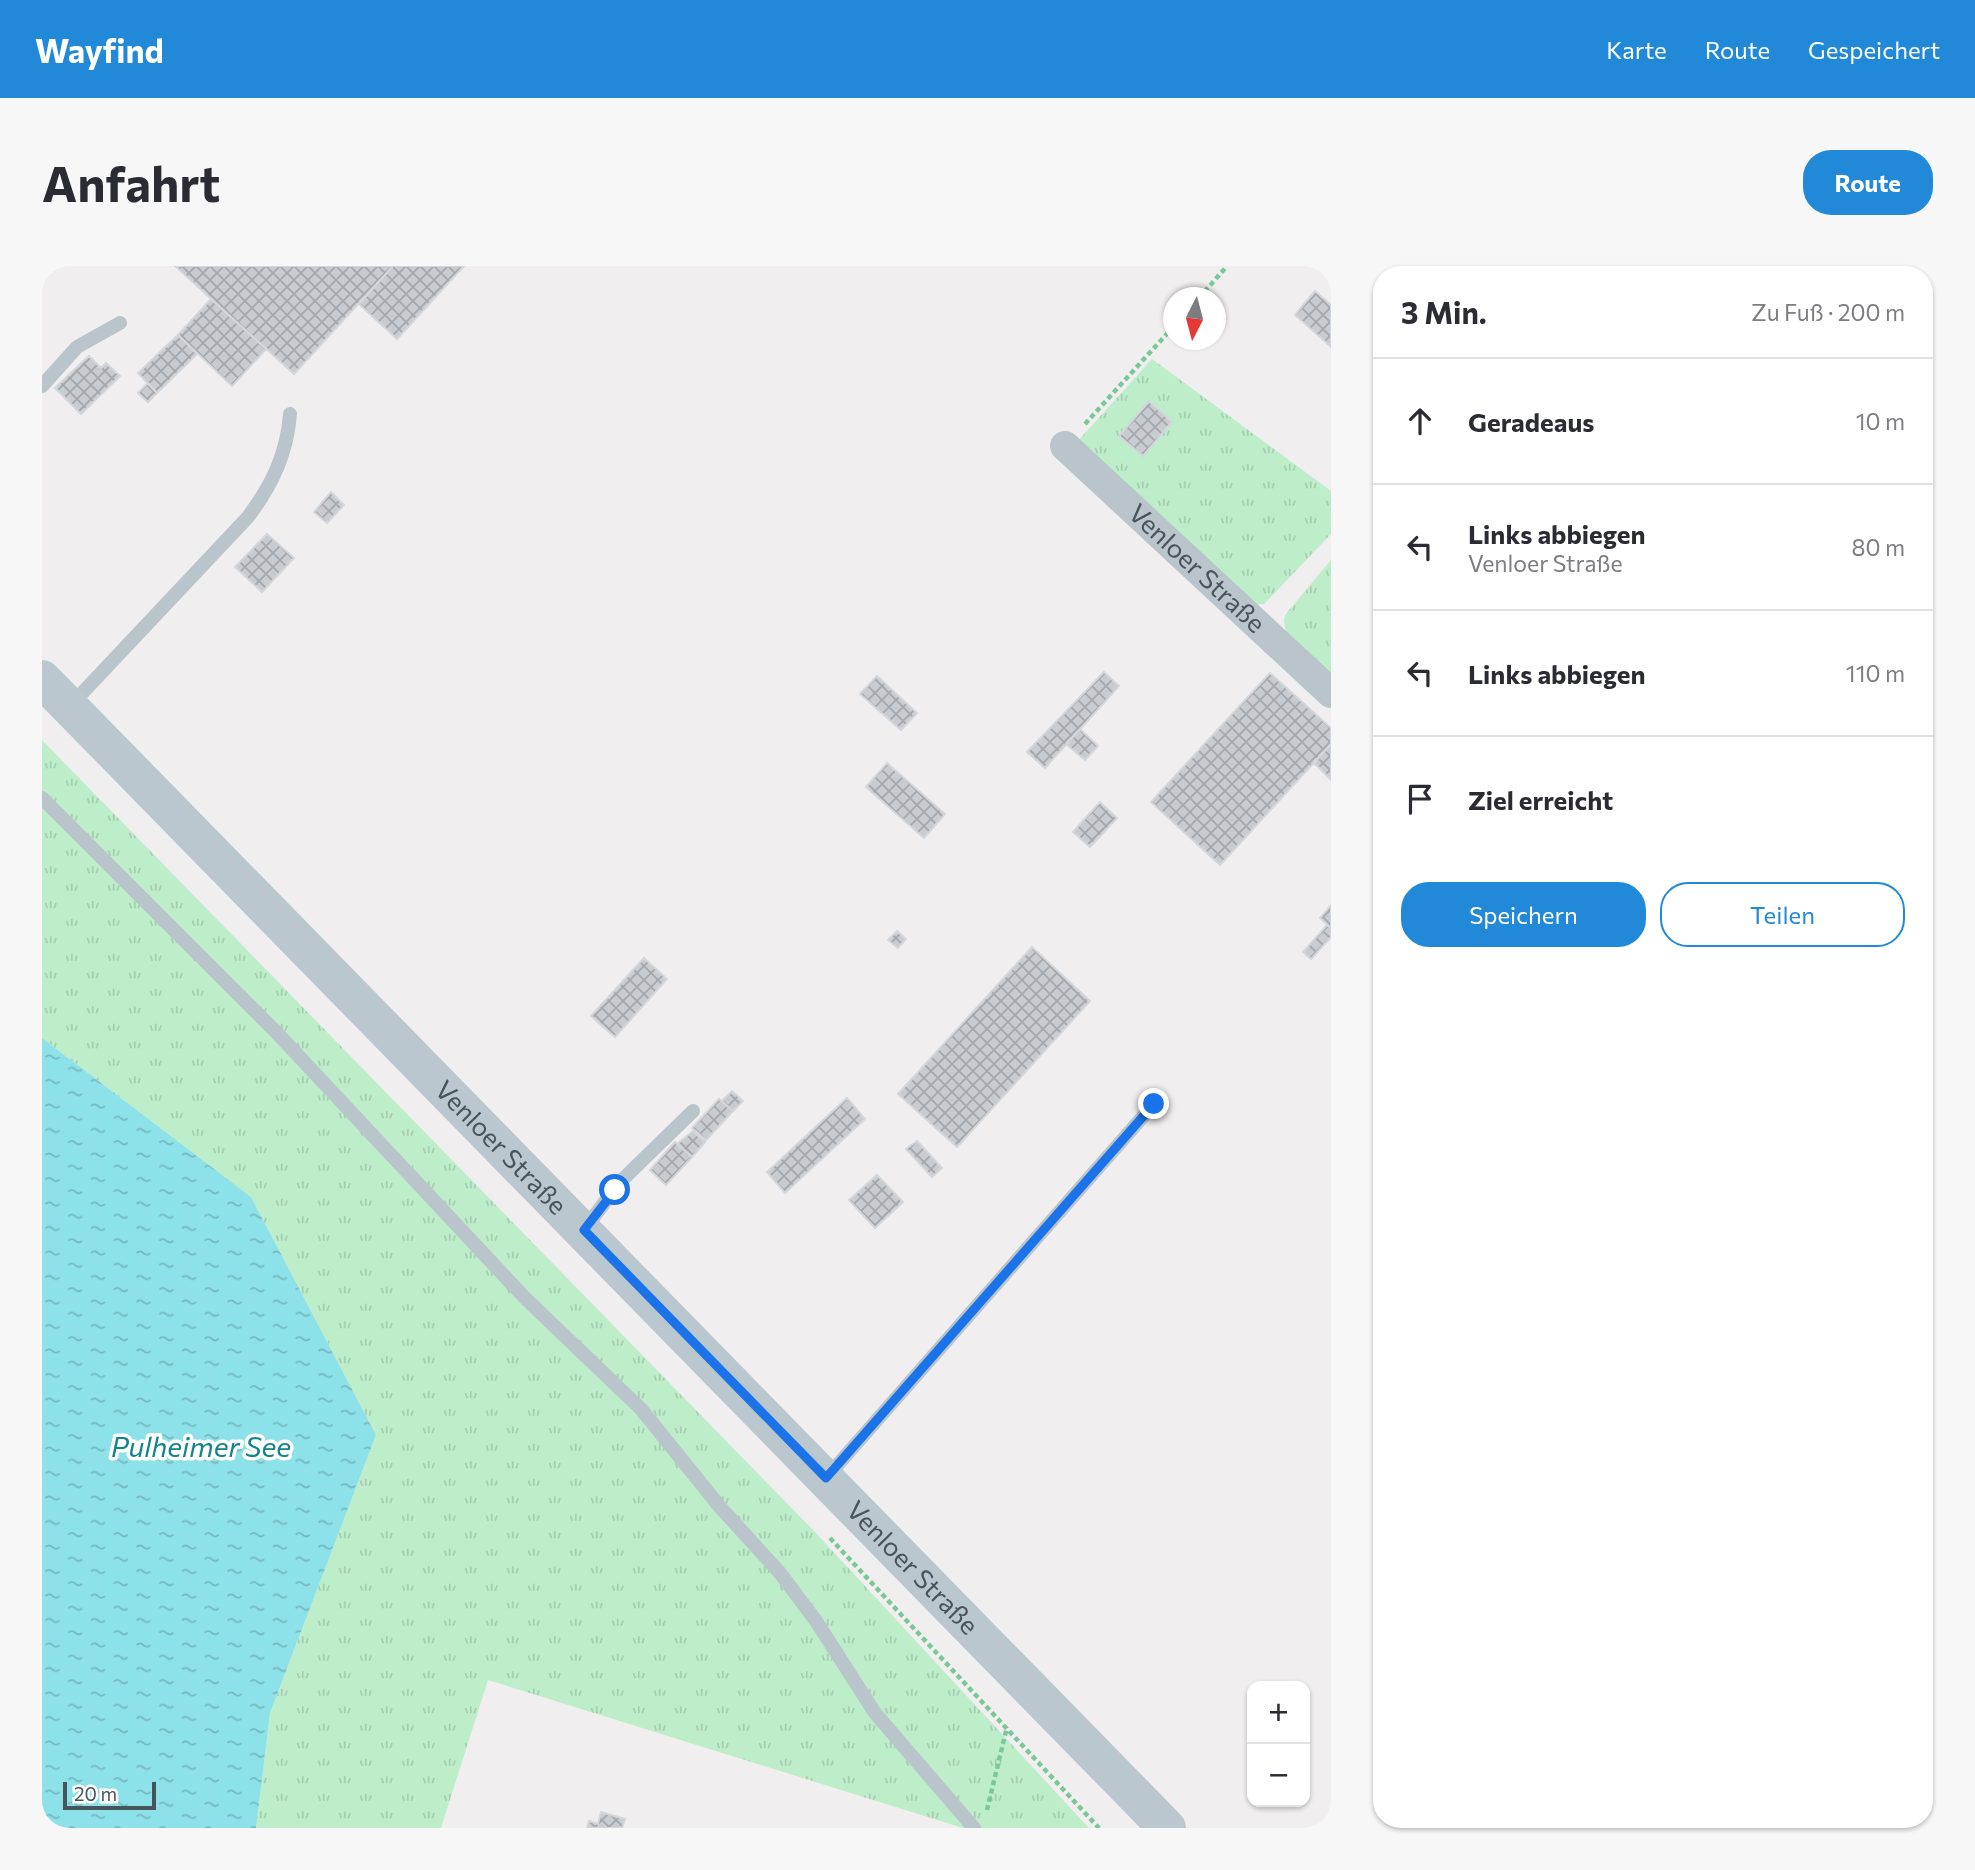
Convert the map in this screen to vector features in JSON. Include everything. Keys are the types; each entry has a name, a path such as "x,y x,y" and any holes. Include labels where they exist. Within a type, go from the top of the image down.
{"main road":[{"name":"Venloer Straße","path":"42,679 1167,1828"}],"street":[{"name":"Venloer Straße","path":"1065,446 1331,693"}],"lane":[{"path":"42,386 77,347 120,323"},
{"path":"69,707 248,517 271,483 283,455 290,414"},
{"path":"42,799 277,1033 525,1298 641,1409 720,1507 780,1573 816,1621 875,1713 975,1828"},
{"path":"826,1478 1154,1104"},
{"path":"584,1230 619,1183 693,1111"}],"path":[{"path":"1209,287 1227,266"},
{"path":"1065,446 1163,338"},
{"path":"986,1815 1007,1727"}],"green space":[{"path":"1152,359 1331,491 1331,534 1264,604 1255,605 1076,443"},
{"path":"1331,560 1331,675 1292,641 1284,624 1285,615"},
{"path":"42,740 815,1532 1089,1828 963,1828 488,1680 441,1828 256,1828 270,1713 376,1435 251,1197 42,1038"}],"water":[{"name":"Pulheimer See","path":"42,1038 251,1197 376,1435 270,1713 256,1828 42,1828"}],"building":[{"path":"175,266 393,266 294,374"},
{"path":"393,266 464,266 397,339 359,304"},
{"path":"1315,291 1331,305 1331,347 1295,315"},
{"path":"211,299 266,349 232,386 178,335"},
{"path":"178,335 197,354 157,393 138,373"},
{"path":"89,356 101,368 106,363 120,376 81,414 55,388"},
{"path":"148,383 157,393 148,402 138,393"},
{"path":"1149,401 1172,422 1143,456 1119,436"},
{"path":"331,492 344,505 327,523 314,512"},
{"path":"267,534 294,558 262,592 235,567"},
{"path":"1104,672 1119,686 1045,768 1027,752"},
{"path":"1270,673 1331,728 1331,744 1220,865 1151,802"},
{"path":"877,676 917,713 901,730 860,694"},
{"path":"1080,729 1098,746 1085,760 1066,744"},
{"path":"1331,744 1331,780 1314,763"},
{"path":"887,763 945,814 924,838 866,787"},
{"path":"1100,802 1117,818 1090,847 1073,832"},
{"path":"1331,905 1331,928 1320,918"},
{"path":"1327,925 1331,928 1331,937 1311,959 1303,952"},
{"path":"897,931 906,939 898,948 888,940"},
{"path":"1032,947 1090,1001 957,1147 898,1094"},
{"path":"644,958 667,979 615,1037 591,1016"},
{"path":"732,1091 743,1101 733,1111 722,1101"},
{"path":"847,1098 865,1119 785,1193 767,1172"},
{"path":"719,1099 733,1111 706,1140 692,1128"},
{"path":"693,1131 705,1142 692,1157 677,1144"},
{"path":"917,1141 942,1168 932,1177 906,1149"},
{"path":"675,1142 692,1157 666,1185 650,1170"},
{"path":"877,1175 903,1202 875,1228 849,1200"},
{"path":"601,1812 625,1819 622,1828 587,1828 589,1821 598,1824"}],"route":[{"path":"615,1190 584,1230 826,1478 1154,1104"}]}
